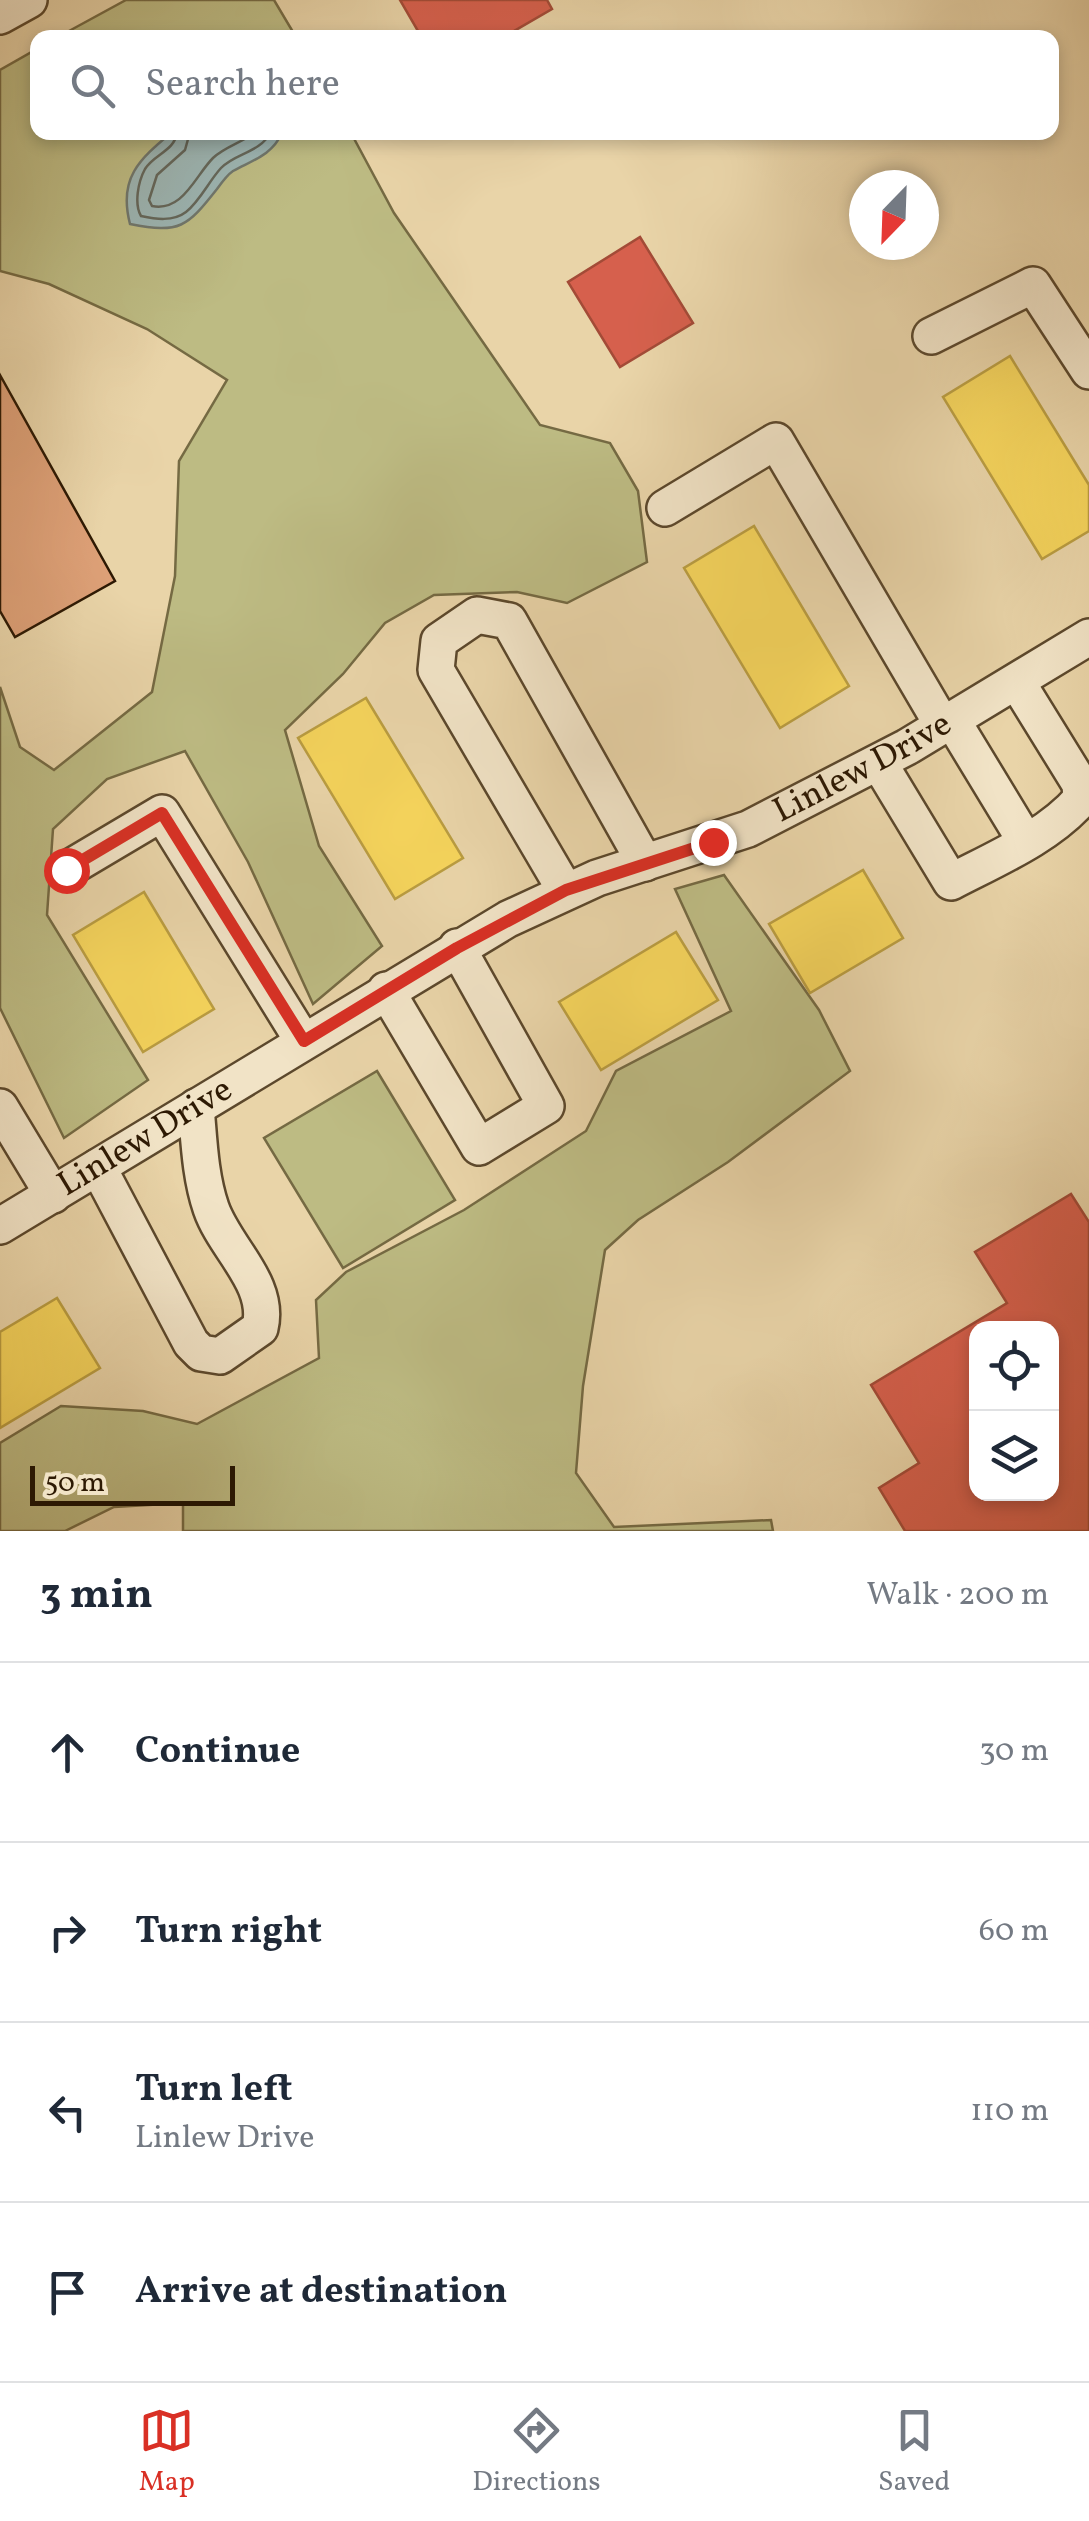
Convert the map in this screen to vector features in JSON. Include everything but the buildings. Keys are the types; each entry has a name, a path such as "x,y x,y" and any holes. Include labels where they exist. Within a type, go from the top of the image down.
{"street":[{"path":"0,16 28,0"},
{"path":"931,336 1033,286 1089,371"},
{"path":"665,508 776,440 947,723 1026,842"},
{"path":"566,890 436,670 439,641 477,615 509,622 645,863"},
{"name":"Linlew Drive","path":"0,1226 457,948 566,890 748,828 879,762 1089,637"},
{"path":"879,762 951,882 1026,842 1070,812 1081,799 1080,784 1017,682"},
{"path":"66,870 162,813 304,1041"},
{"path":"386,990 479,1147 546,1106 457,948"},
{"path":"98,1167 190,1343 201,1353 220,1356 260,1328 264,1310 256,1287 213,1214 205,1190 196,1107"},
{"path":"0,1108 53,1195"}],"shaded area":[{"path":"126,0 274,0 292,30 71,30"},
{"path":"30,53 30,140 355,140 394,213 540,425 610,443 638,491 647,562 567,603 517,592 434,595 385,623 343,674 285,730 319,846 382,946 313,1004 248,862 185,751 107,779 53,829 47,915 148,1080 64,1138 0,1008 0,687 20,747 54,770 152,692 175,576 179,461 227,380 147,329 49,284 0,271 0,70"},
{"path":"724,875 819,1010 850,1071 728,1162 638,1220 605,1250 583,1386 576,1473 614,1527 771,1520 773,1531 183,1531 183,1503 114,1507 65,1531 0,1531 0,1443 61,1406 143,1411 197,1424 319,1358 316,1300 346,1272 464,1210 586,1131 616,1071 731,1011 675,889"},
{"path":"377,1071 455,1200 343,1268 264,1138"}],"water":[{"path":"163,140 278,140 267,152 233,171 198,212 172,227 130,224 129,182"}],"route":[{"path":"66,870 162,813 304,1041 457,948 566,890 713,842"}]}
